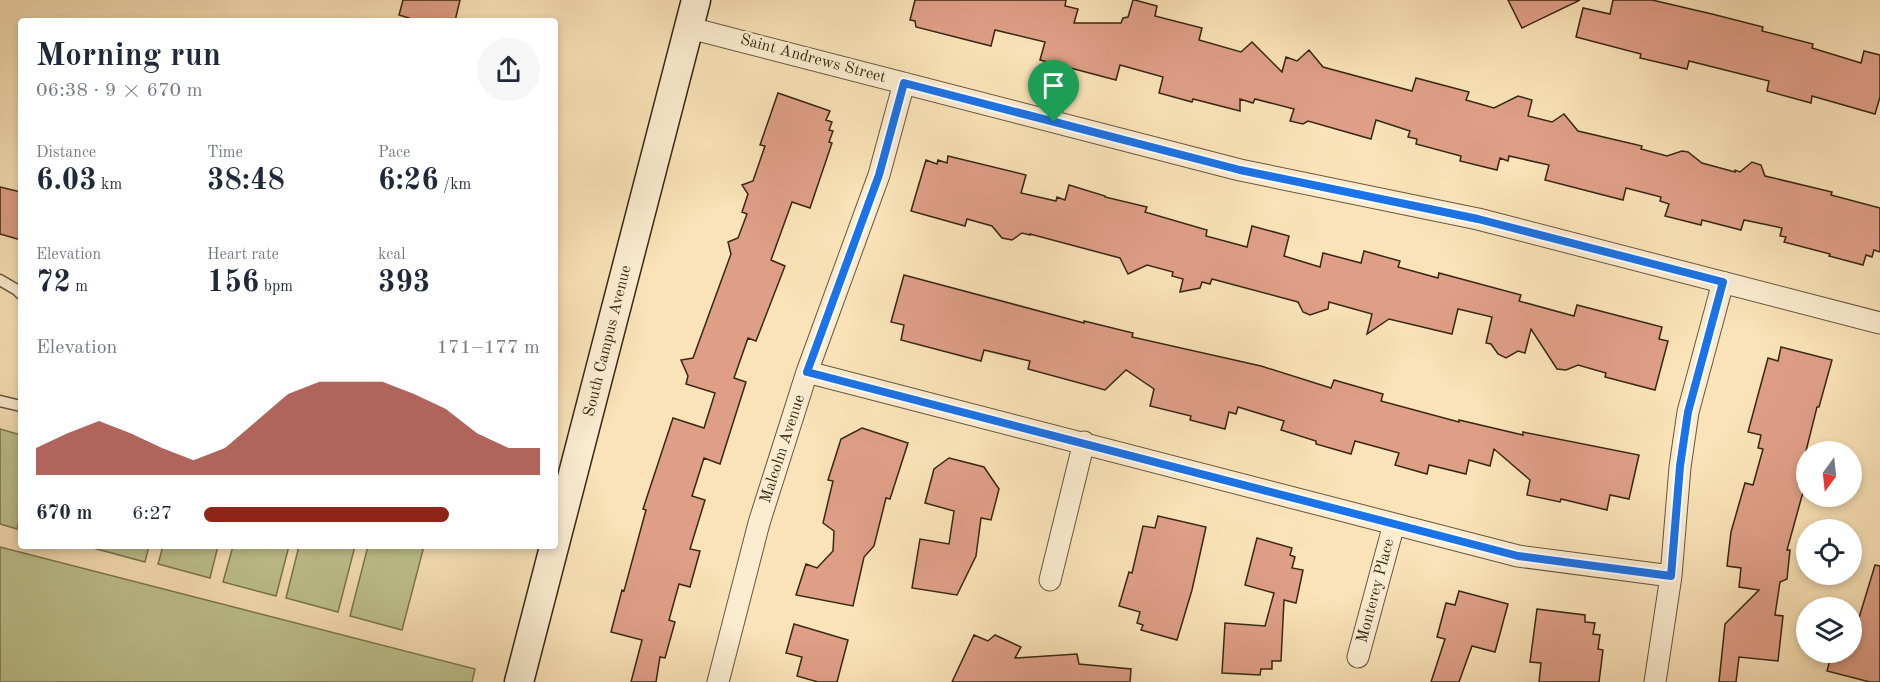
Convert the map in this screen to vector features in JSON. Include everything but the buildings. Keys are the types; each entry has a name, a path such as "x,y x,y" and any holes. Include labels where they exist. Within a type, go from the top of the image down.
{"street":[{"name":"South Campus Avenue","path":"558,523 696,0"},
{"name":"Saint Andrews Street","path":"690,28 1240,170 1478,219 1880,323"},
{"name":"Malcolm Avenue","path":"718,682 759,523 807,372 879,175 904,83"},
{"path":"1655,682 1671,576 1680,466 1688,412 1723,282"},
{"path":"807,372 1518,556 1671,576"},
{"path":"1050,580 1084,442"},
{"name":"Monterey Place","path":"1358,657 1394,524"},
{"name":"South Campus Avenue","path":"519,682 552,549"}],"lane":[{"path":"0,280 18,291"},
{"path":"0,401 18,405"}],"green space":[{"path":"0,429 18,434 18,525 17,529 0,524"},
{"path":"0,547 475,669 472,682 0,682"},
{"path":"97,549 148,549 145,562"},
{"path":"162,549 217,549 210,578 158,564"},
{"path":"232,549 288,549 276,596 223,582"},
{"path":"298,549 354,549 338,612 286,598"},
{"path":"367,549 423,549 402,630 350,616"}],"route":[{"path":"904,83 1054,122 1240,170 1478,219 1723,282 1688,412 1680,466 1671,576 1518,556 807,372 879,175 904,83"}]}
